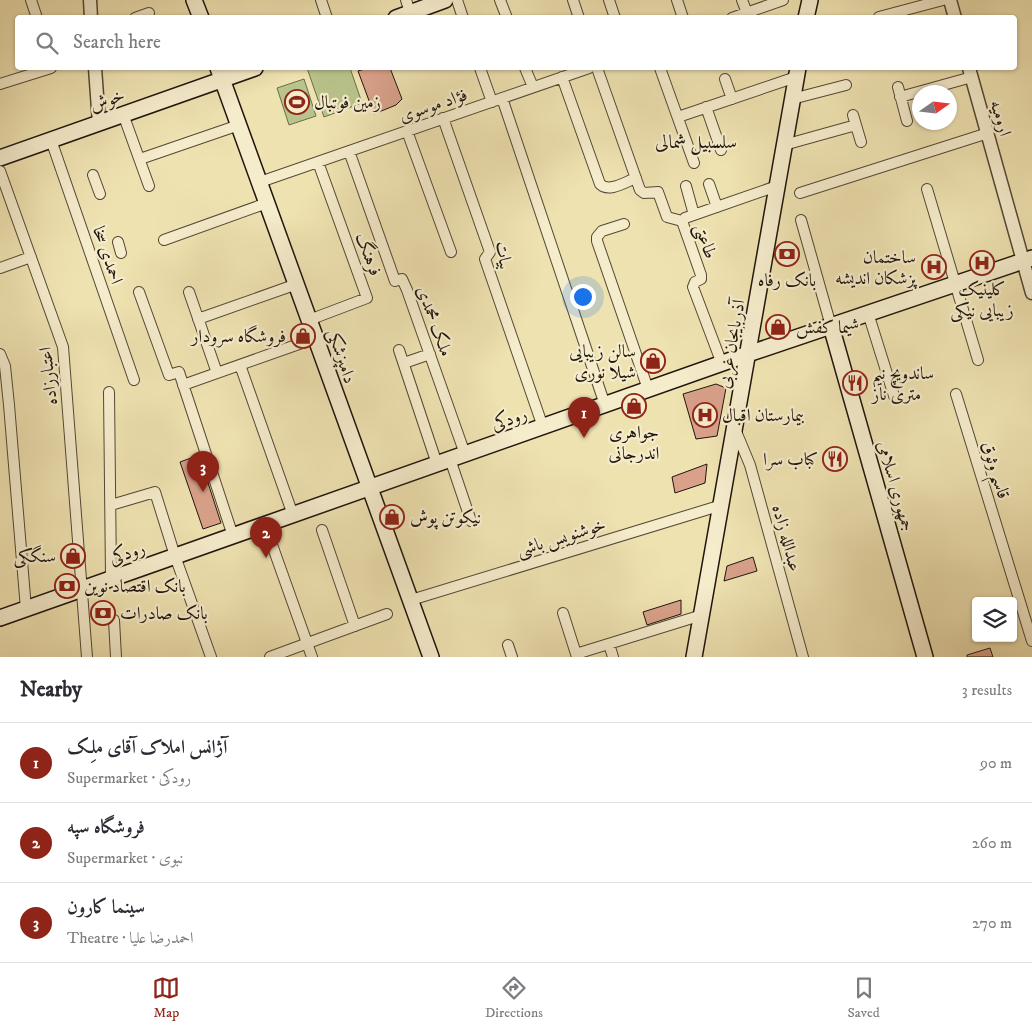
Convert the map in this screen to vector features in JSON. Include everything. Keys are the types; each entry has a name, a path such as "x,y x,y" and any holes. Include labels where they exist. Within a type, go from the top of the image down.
{"main road":[{"path":"194,0 200,15"},
{"path":"807,15 810,0"},
{"path":"404,10 441,1"},
{"name":"خوش","path":"0,158 123,114 220,73 241,70"},
{"name":"آذربایجان غربی","path":"694,657 797,72"},
{"name":"دامپزشکی","path":"220,73 431,657"},
{"name":"رودکی","path":"0,618 748,354 1028,260"},
{"name":"جمهوری اسلامی","path":"831,326 925,657"}],"street":[{"path":"31,0 36,15"},
{"path":"90,0 91,15"},
{"path":"321,0 326,15"},
{"path":"457,0 462,15"},
{"path":"500,0 506,15"},
{"path":"573,0 578,15"},
{"path":"609,0 614,15"},
{"path":"677,0 682,15"},
{"path":"742,0 746,12"},
{"path":"739,15 783,0"},
{"path":"890,15 943,0"},
{"path":"950,0 954,15"},
{"path":"0,84 45,70"},
{"path":"95,70 99,123"},
{"path":"481,70 492,102"},
{"path":"527,70 533,87"},
{"name":"فؤاد موسوی","path":"260,182 583,70"},
{"path":"598,70 642,192 658,192 667,217 682,221"},
{"path":"661,70 694,163"},
{"path":"678,117 732,99 797,72"},
{"path":"907,121 899,92 970,72"},
{"name":"ارومیه","path":"970,72 1028,260 1032,293"},
{"path":"562,77 602,187 609,188 636,178"},
{"path":"725,79 732,99"},
{"path":"792,99 847,85"},
{"path":"502,98 605,405"},
{"path":"706,107 721,150"},
{"path":"123,114 149,186"},
{"name":"بیات","path":"443,118 490,252 485,259 543,427"},
{"path":"784,145 854,120 861,142"},
{"path":"140,159 239,125"},
{"path":"407,131 451,252"},
{"path":"800,194 988,133"},
{"name":"احمدی سخا","path":"51,140 134,380"},
{"name":"ملک محمدی","path":"349,152 395,281 402,279 430,354 451,459"},
{"name":"فرهنگ","path":"309,320 368,298 318,162"},
{"name":"اعتبارزاده","path":"0,170 61,339 64,355 87,657"},
{"path":"93,175 100,194"},
{"path":"709,184 717,207"},
{"path":"686,186 694,215"},
{"name":"طاعتی","path":"722,364 694,288 695,282 701,278 682,221 685,218 777,186"},
{"path":"927,189 978,360"},
{"path":"164,240 267,203"},
{"path":"800,220 831,326"},
{"path":"624,224 602,232 597,237 597,241 648,389"},
{"path":"118,242 121,253"},
{"path":"0,268 31,257"},
{"path":"198,319 297,284"},
{"path":"139,292 169,375 178,372 183,384 233,536"},
{"path":"189,292 217,373"},
{"path":"868,314 894,396"},
{"path":"183,384 316,338"},
{"path":"400,350 404,364 451,459 471,521"},
{"path":"0,354 5,366 4,406 26,609"},
{"path":"404,364 430,354"},
{"path":"240,364 293,515"},
{"path":"109,392 111,578"},
{"name":"قاسم وثوق","path":"956,394 1032,641"},
{"name":"عبدالله زاده","path":"735,429 750,465 804,657"},
{"path":"111,506 155,492 175,556 211,657"},
{"name":"خوشنویس باشی","path":"411,600 722,505"},
{"path":"265,524 312,657"},
{"path":"322,530 355,626"},
{"path":"563,613 577,656 702,615"},
{"path":"270,657 387,614"},
{"path":"114,620 116,657"},
{"path":"609,644 613,657"},
{"path":"508,645 512,657"}],"green space":[{"path":"308,70 351,70 362,103 324,117"},
{"name":"زمین فوتبال","path":"304,79 316,116 289,125 277,88"}],"building":[{"path":"391,70 402,99 396,105 374,114 358,71"},
{"name":"بیمارستان اقبال","path":"716,384 726,388 717,436 696,439 683,394"},
{"path":"199,455 221,523 203,529 180,462"},
{"path":"707,464 705,483 675,493 672,477"},
{"path":"753,557 757,571 724,581 727,566"},
{"path":"681,600 681,614 647,625 643,612"},
{"path":"990,648 993,657 967,657 967,655"}],"place":[{"name":"زمین فوتبال","path":"297,102"},
{"name":"بانک رفاه","path":"787,254"},
{"name":"کلینیک زیبایی نیکی","path":"982,263"},
{"name":"ساختمان پزشکان اندیشه","path":"934,267"},
{"name":"شیما کفش","path":"778,327"},
{"name":"فروشگاه سرودار","path":"303,336"},
{"name":"سالن زیبایی شیلا نوری","path":"653,361"},
{"name":"ساندویچ نیم متری ناز","path":"855,383"},
{"name":"جواهری اندرجانی","path":"634,406"},
{"name":"بیمارستان اقبال","path":"705,415"},
{"name":"آژانس املاک آقای ملِک","path":"584,438"},
{"name":"کباب سرا","path":"835,459"},
{"name":"سینما کارون","path":"203,492"},
{"name":"نیکوتن پوش","path":"392,517"},
{"name":"سنگکی","path":"73,556"},
{"name":"فروشگاه سپه","path":"266,558"},
{"name":"بانک اقتصاد نوین","path":"67,586"},
{"name":"بانک صادرات","path":"103,613"}],"district":[{"name":"سلسبیل شمالی","path":"696,141"}]}
